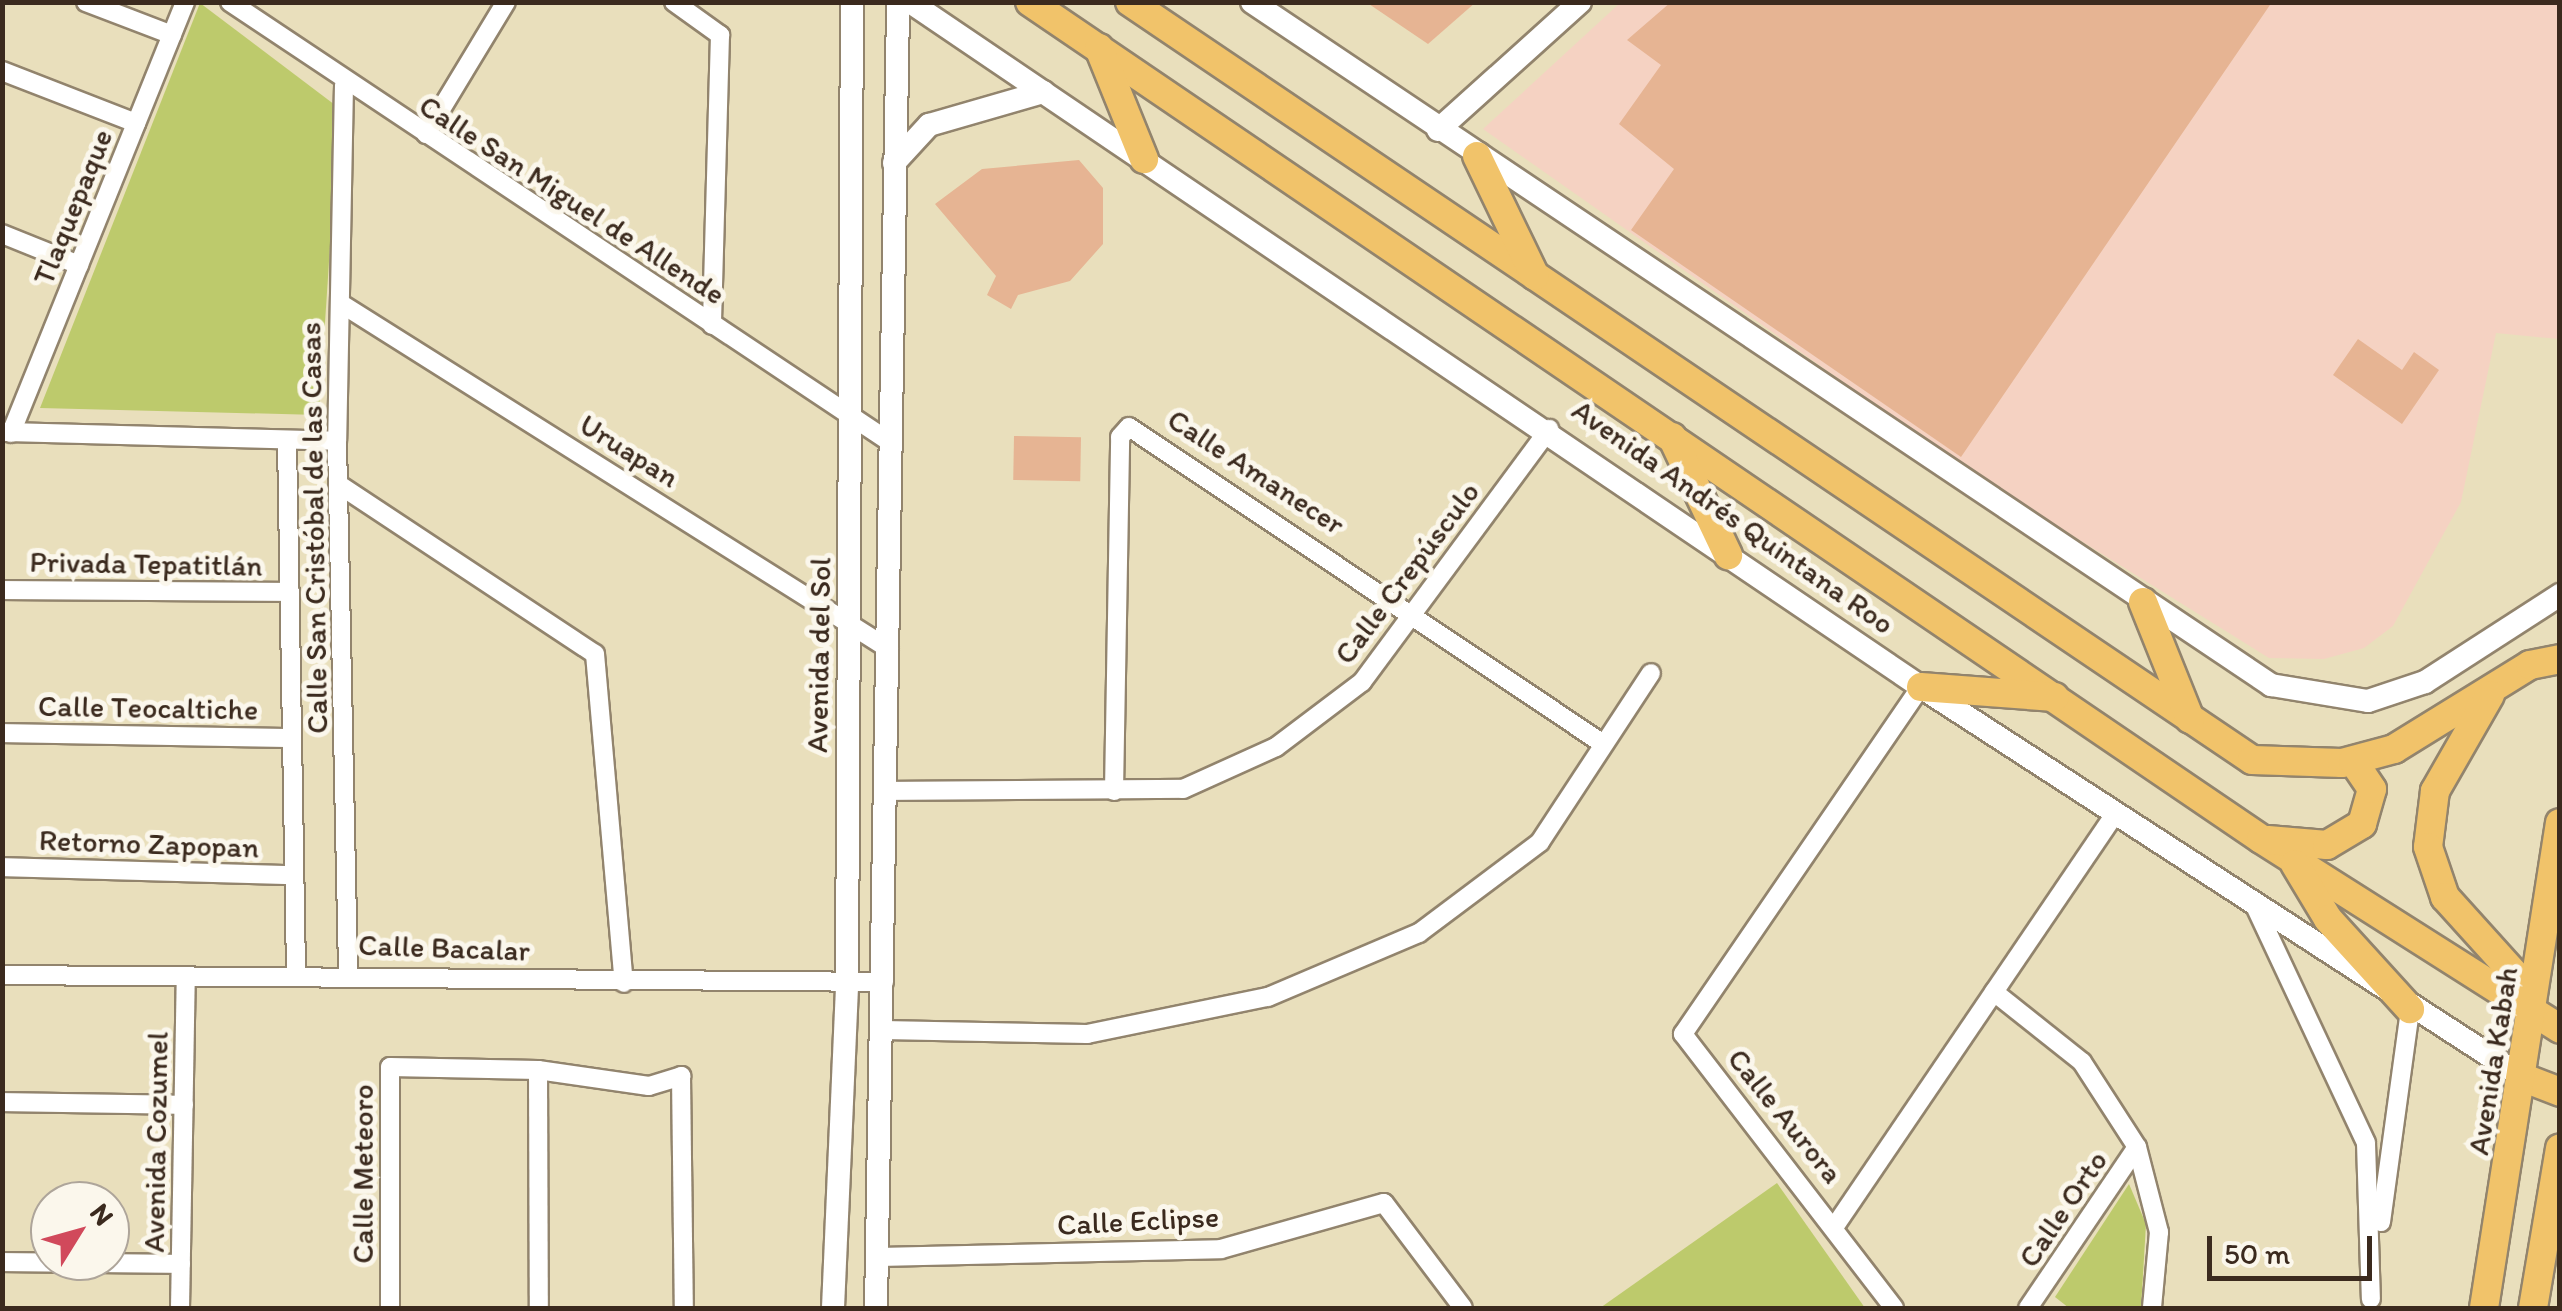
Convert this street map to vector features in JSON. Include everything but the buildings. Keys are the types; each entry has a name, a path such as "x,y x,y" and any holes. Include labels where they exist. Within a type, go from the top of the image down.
{"main road":[{"name":"Avenida Andrés Quintana Roo","path":"1030,2 2059,698 2261,839 2560,1028"},
{"path":"1130,2 2252,760 2353,761 2423,736 2530,665 2560,659"},
{"path":"1099,48 1144,159"},
{"path":"1477,156 1535,278"},
{"path":"1672,435 1728,555"},
{"path":"2143,602 2190,719"},
{"path":"1922,687 2059,698"},
{"path":"2494,690 2435,791 2428,847 2445,897 2518,980 2533,1014"},
{"path":"2261,839 2326,846 2362,824 2372,789 2353,761"},
{"name":"Avenida Kabah","path":"2484,1308 2524,1078 2560,822"},
{"path":"2292,859 2328,919 2410,1009"},
{"path":"2524,1078 2560,1092"},
{"path":"2533,1308 2560,1148"},
{"path":"2546,1224 2560,1194"}],"street":[{"path":"86,2 172,35"},
{"name":"Tlaquepaque","path":"7,432 185,2"},
{"path":"426,134 506,2"},
{"path":"674,2 720,36 712,325"},
{"path":"841,2 852,34"},
{"name":"Avenida del Sol","path":"833,1308 848,981 848,620 856,416 852,2"},
{"path":"876,1308 889,649 887,440 898,2"},
{"name":"Avenida Andrés Quintana Roo","path":"910,2 1549,430 1922,687 2410,1009 2524,1078"},
{"path":"1252,2 2271,685 2368,700 2425,682 2560,595"},
{"path":"1438,130 1580,2"},
{"name":"Calle San Miguel de Allende","path":"233,4 344,85 426,134 887,440"},
{"path":"2,71 136,124"},
{"name":"Calle San Cristóbal de las Casas","path":"344,85 337,441 348,972"},
{"path":"894,163 929,125 1043,92"},
{"path":"2,234 79,265"},
{"name":"Uruapan","path":"340,303 889,649"},
{"name":"Calle Amanecer","path":"1114,791 1120,437 1129,428 1416,610 1602,743"},
{"name":"Calle Crepúsculo","path":"887,791 1183,789 1276,747 1362,682 1549,430"},
{"path":"7,432 337,441"},
{"path":"287,440 296,973"},
{"path":"338,484 596,654 624,983"},
{"name":"Privada Tepatitlán","path":"2,590 290,592"},
{"path":"884,1030 1087,1034 1268,997 1419,933 1540,842 1651,673"},
{"name":"Calle Aurora","path":"1922,687 1683,1034 1837,1223 2114,815"},
{"name":"Calle Teocaltiche","path":"2,733 292,738"},
{"name":"Retorno Zapopan","path":"2,867 294,876"},
{"path":"2256,908 2366,1144 2370,1304"},
{"name":"Calle Bacalar","path":"2,975 348,972 624,983 884,982"},
{"name":"Avenida Cozumel","path":"180,1308 186,976"},
{"name":"Calle Orto","path":"1994,992 2082,1062 2138,1147 2159,1232 2152,1308"},
{"path":"2370,1304 2410,1009"},
{"name":"Calle Meteoro","path":"390,1308 390,1067 538,1070 650,1086 680,1076 684,1308"},
{"path":"538,1070 538,1308"},
{"path":"2,1102 184,1106"},
{"name":"Calle Orto","path":"2035,1306 2138,1147"},
{"name":"Calle Eclipse","path":"877,1258 1221,1249 1384,1203 1463,1308"},
{"path":"1837,1223 1894,1308"},
{"path":"2,1262 181,1264"}],"shaded area":[{"path":"1620,3 2559,3 2559,339 2496,333 2461,502 2393,626 2364,648 2324,659 2269,658 1977,476 1483,129"}],"green space":[{"path":"200,3 339,108 319,415 40,408"},
{"path":"1777,1183 1865,1308 1600,1308"},
{"path":"2129,1184 2146,1224 2141,1308 2069,1308 2055,1297"}]}
